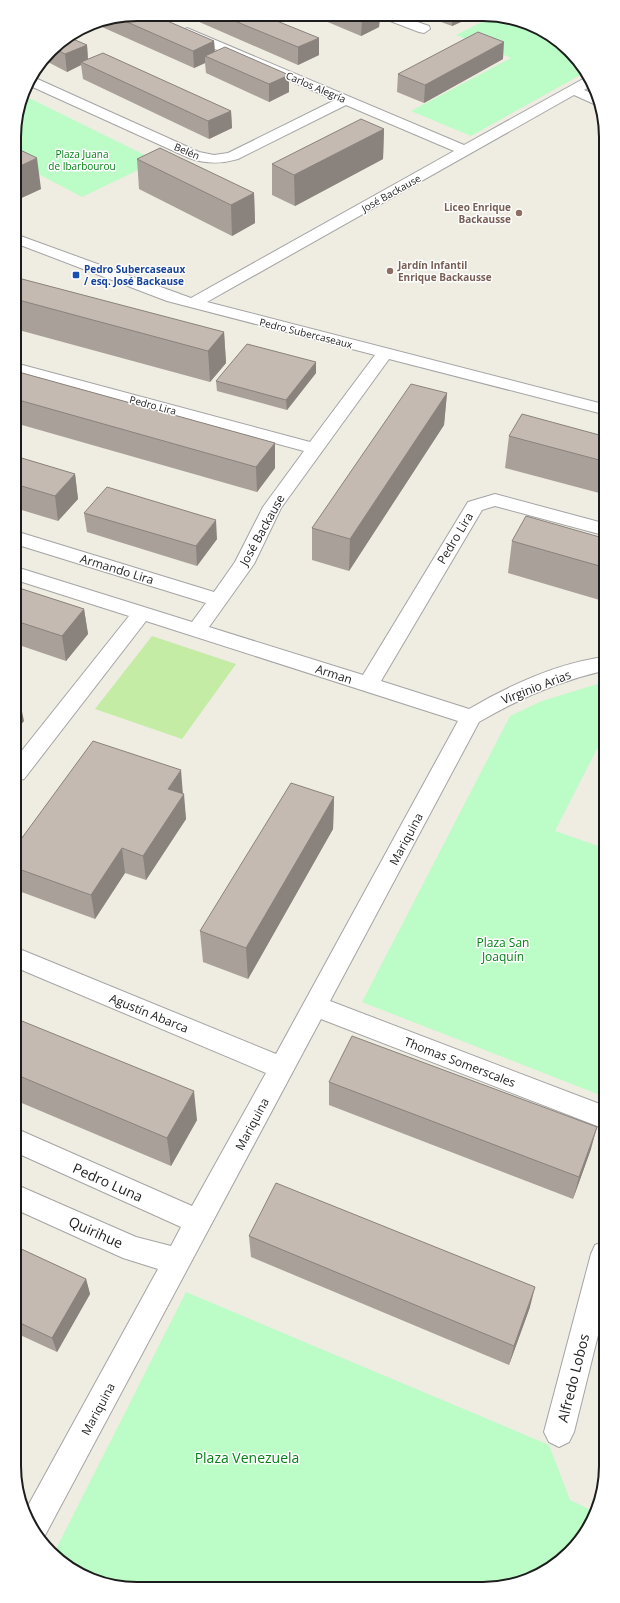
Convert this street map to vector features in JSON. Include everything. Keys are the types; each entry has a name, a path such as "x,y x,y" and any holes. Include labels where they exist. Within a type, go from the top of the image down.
{"street":[{"path":"402,21 424,29"},
{"name":"Carlos Alegría","path":"174,26 465,151"},
{"name":"Belén","path":"34,83 194,155 208,159 233,156 346,100"},
{"name":"José Backause","path":"193,303 586,83"},
{"path":"574,90 592,97"},
{"name":"Pedro Subercaseaux","path":"21,240 152,292 599,408"},
{"name":"José Backause","path":"197,630 244,564 272,507 385,353"},
{"name":"Pedro Lira","path":"21,370 315,449"},
{"name":"Pedro Lira","path":"368,685 475,506 495,500 599,528"},
{"name":"Armando Lira","path":"21,539 218,600"},
{"path":"21,575 197,630"},
{"path":"21,767 142,613"},
{"name":"Arman","path":"197,630 471,717"},
{"name":"Virginio Arias","path":"471,717 494,703 548,679 599,665"},
{"name":"Mariquina","path":"36,1523 471,717"},
{"name":"Agustín Abarca","path":"21,960 282,1068"},
{"name":"Thomas Somerscales","path":"315,1006 599,1116"},
{"name":"Pedro Luna","path":"21,1143 198,1222"},
{"name":"Quirihue","path":"21,1199 133,1249 177,1261"},
{"name":"Alfredo Lobos","path":"559,1432 599,1277"}],"green space":[{"path":"484,21 506,23 521,27 541,36 554,45 565,55 581,75 471,136 411,111 511,58 456,35"},
{"name":"Plaza Juana de Ibarbourou","path":"28,98 157,161 82,197 21,165 21,129"},
{"path":"152,636 236,664 182,739 95,709"},
{"name":"Plaza San Joaquín","path":"599,684 599,745 555,831 599,846 599,1095 362,1002 510,716 542,701"},
{"name":"Plaza Venezuela","path":"186,1292 549,1445 570,1500 590,1510 580,1531 560,1553 548,1563 528,1573 498,1581 129,1582 99,1576 85,1570 72,1563 56,1549"}],"building":[{"path":"167,21 214,41 193,51 126,22"},
{"path":"235,21 277,21 319,38 298,47"},
{"path":"478,32 504,42 425,85 398,74"},
{"path":"73,39 87,45 65,54 59,51"},
{"path":"225,47 289,75 269,84 205,56"},
{"path":"103,53 231,111 208,121 81,62"},
{"path":"361,119 384,129 294,175 272,164"},
{"path":"160,148 254,193 231,205 137,159"},
{"path":"21,150 37,158 21,166"},
{"path":"21,280 224,332 208,351 21,301"},
{"path":"247,344 316,362 286,400 216,381"},
{"path":"21,373 275,443 256,467 21,401"},
{"path":"411,384 447,393 350,539 312,528"},
{"path":"522,414 599,435 599,460 509,436"},
{"path":"21,458 75,474 55,496 21,486"},
{"path":"107,487 216,520 196,546 84,513"},
{"path":"526,516 599,537 599,566 512,541"},
{"path":"21,589 84,609 62,636 21,623"},
{"path":"93,741 181,770 168,789 184,794 143,856 122,848 91,895 21,870 21,839"},
{"path":"291,783 334,797 246,948 200,931"},
{"path":"21,1021 194,1091 167,1138 21,1077"},
{"path":"352,1036 597,1127 579,1177 329,1082"},
{"path":"276,1183 535,1287 514,1346 249,1236"},
{"path":"21,1249 86,1279 52,1338 21,1323"}],"place":[{"name":"Liceo Enrique Backausse","path":"519,213"},
{"name":"Jardín Infantil Enrique Backausse","path":"390,271"},
{"name":"Pedro Subercaseaux / esq. José Backause","path":"76,275"}]}
